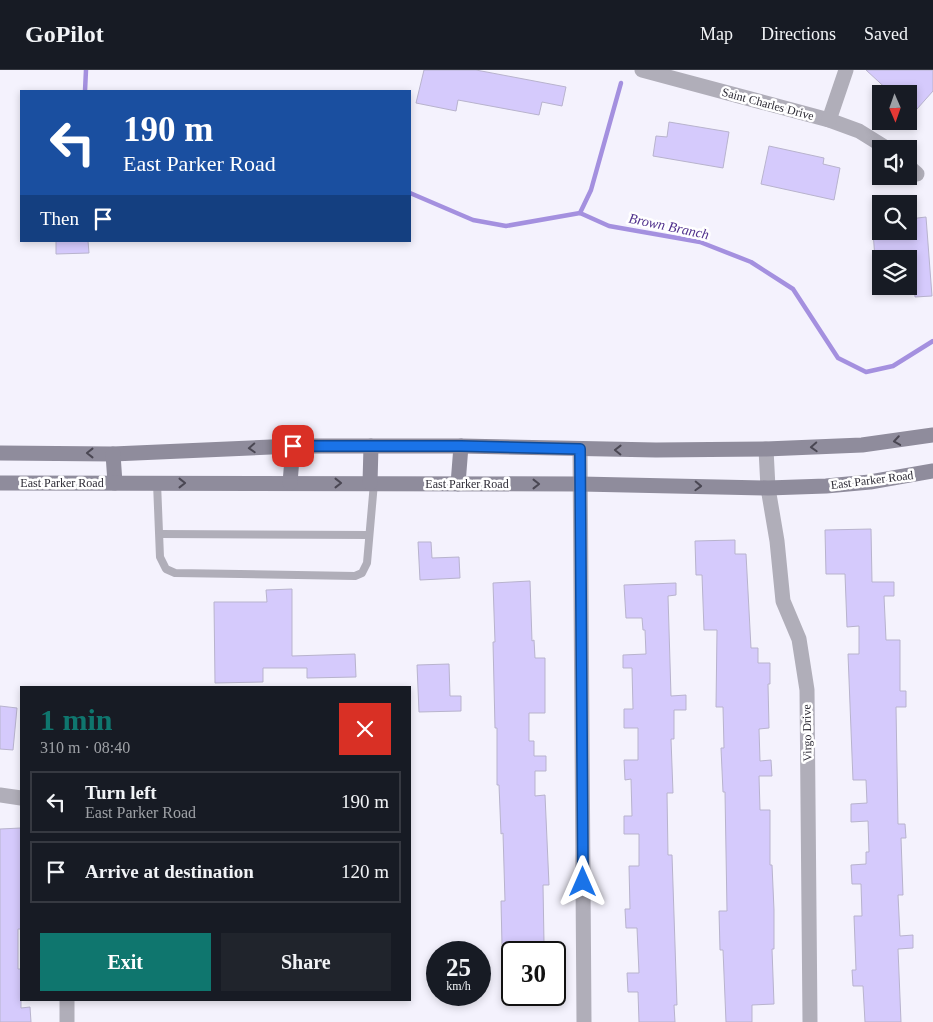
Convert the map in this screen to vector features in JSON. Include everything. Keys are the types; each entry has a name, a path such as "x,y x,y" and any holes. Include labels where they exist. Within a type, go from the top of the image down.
{"main road":[{"path":"0,453 113,454 293,446 766,450 862,445 933,435"},
{"path":"290,483 293,446"},
{"path":"371,446 372,483"},
{"path":"458,484 461,446"},
{"path":"113,454 115,483"},
{"name":"East Parker Road","path":"0,482 581,484 768,488 862,483 933,471"}],"street":[{"name":"Saint Charles Drive","path":"642,70 830,120 859,131 874,140"},
{"path":"830,120 846,70"},
{"path":"580,449 584,1022"},
{"name":"Virgo Drive","path":"766,450 768,488 777,541 783,601 798,640 807,690 810,1022"},
{"path":"0,795 20,798"},
{"path":"67,1001 67,1022"}],"lane":[{"path":"157,483 160,557 166,569 175,573 355,576 362,573 367,564 372,483"},
{"path":"160,534 369,535"}],"building":[{"path":"424,70 476,70 566,87 562,106 542,102 539,115 458,100 456,111 416,103"},
{"path":"866,70 933,70 933,91 918,108 918,85 882,85"},
{"path":"669,122 729,132 723,168 653,156 656,136 667,137"},
{"path":"769,146 824,158 823,164 840,168 834,200 761,184"},
{"path":"926,217 932,296 915,297 915,295 917,295 917,250 874,250 874,240 917,240 917,218"},
{"path":"56,242 88,242 89,253 56,254"},
{"path":"871,529 872,582 894,582 894,596 884,596 886,640 900,640 900,691 906,691 906,707 896,707 898,824 905,824 906,838 901,838 903,895 898,895 900,936 913,935 913,948 898,949 901,1022 865,1022 863,986 853,986 852,970 856,970 854,916 862,916 861,884 852,884 851,865 866,864 866,852 869,852 868,821 851,822 851,804 867,803 866,780 853,780 848,654 859,654 859,626 847,627 845,574 826,574 825,530"},
{"path":"735,540 735,554 746,554 751,648 758,648 758,663 770,663 770,684 768,684 769,728 759,729 760,761 771,760 772,776 759,776 760,810 770,810 770,865 772,865 774,910 774,949 772,949 774,1004 752,1005 752,1022 726,1022 723,950 720,950 719,911 727,911 725,792 723,792 721,748 724,748 723,707 716,707 717,630 704,630 702,575 696,575 695,541"},
{"path":"418,542 431,542 432,558 459,557 460,578 420,580"},
{"path":"530,581 532,641 534,640 535,658 545,658 545,713 529,713 529,741 534,741 534,756 546,756 546,771 535,771 535,796 545,795 549,885 543,885 544,941 502,941 501,901 505,901 503,833 501,834 499,785 497,785 493,583"},
{"path":"676,583 676,595 668,596 671,696 686,695 686,710 674,710 674,739 671,739 673,793 667,793 668,855 672,855 677,1005 674,1005 675,1022 639,1022 638,992 628,992 627,973 639,973 637,928 626,928 625,909 630,909 629,866 639,866 639,834 624,834 624,816 632,816 631,779 625,780 624,760 638,760 638,728 624,728 624,709 633,709 632,668 623,668 623,655 646,654 645,630 643,630 642,618 626,618 624,585"},
{"path":"292,589 292,656 355,654 356,677 307,678 307,668 263,668 263,682 215,683 214,602 267,602 266,590"},
{"path":"449,664 450,696 461,696 461,711 419,712 417,665"},
{"path":"0,706 17,708 13,750 0,749"},
{"path":"20,828 18,969 20,969 21,1008 30,1007 31,1022 0,1022 0,829"}],"waterway":[{"name":"Brown Branch","path":"85,90 86,70"},
{"path":"580,213 591,190 621,83"},
{"name":"Brown Branch","path":"411,193 473,220 506,226 580,213 609,226 700,242 751,262 793,289 838,358 866,372 893,366 933,341"}],"route":[{"path":"293,446 461,446 580,449 583,882"}]}
